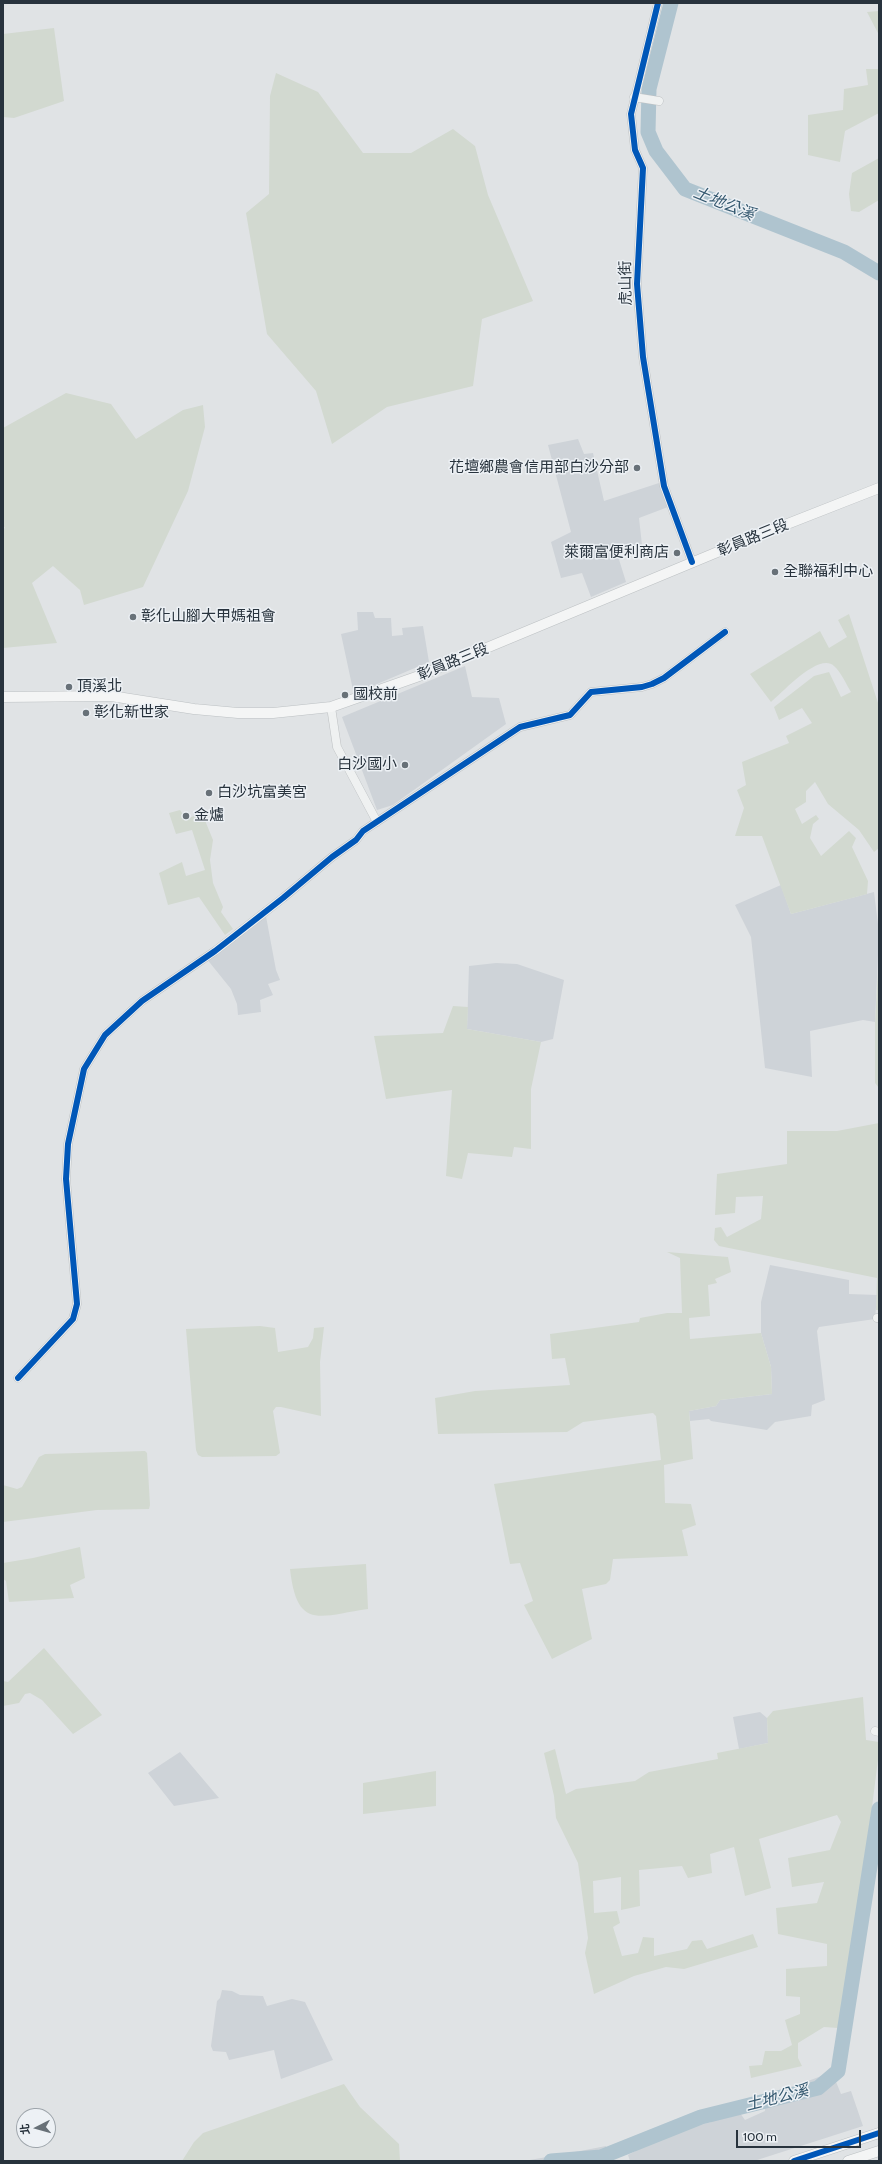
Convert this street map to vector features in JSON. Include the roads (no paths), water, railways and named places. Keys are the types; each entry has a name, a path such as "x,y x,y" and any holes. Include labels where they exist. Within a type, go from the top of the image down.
{"main road":[{"name":"彰員路三段","path":"3,697 111,696 194,709 238,713 273,713 331,707 419,676 692,562 879,488"},
{"path":"794,2161 879,2133"},
{"path":"848,2161 879,2151"}],"street":[{"name":"虎山街","path":"658,3 631,114 635,150 643,168 637,284 643,357 664,486 692,562"},
{"path":"634,97 659,101"},
{"path":"18,1378 73,1319 76,1313 77,1304 66,1179 68,1144 84,1069 105,1035 142,1001 215,951 377,822 520,728 570,715 591,692 642,687 652,684 664,678 725,632"},
{"path":"331,707 337,747 377,822"}],"waterway":[{"name":"土地公溪","path":"671,3 649,89 648,132 656,151 685,189 844,252 879,273"},
{"name":"土地公溪","path":"551,2161 601,2157 701,2117 818,2088 838,2071 879,1809"}],"place":[{"name":"花壇鄉農會信用部白沙分部","path":"637,468"},
{"name":"萊爾富便利商店","path":"677,553"},
{"name":"全聯福利中心","path":"775,572"},
{"name":"彰化山腳大甲媽祖會","path":"133,617"},
{"name":"頂溪北","path":"69,687"},
{"name":"國校前","path":"345,695"},
{"name":"彰化新世家","path":"86,713"},
{"name":"白沙國小","path":"405,765"},
{"name":"白沙坑富美宮","path":"209,793"},
{"name":"金爐","path":"186,816"}]}
